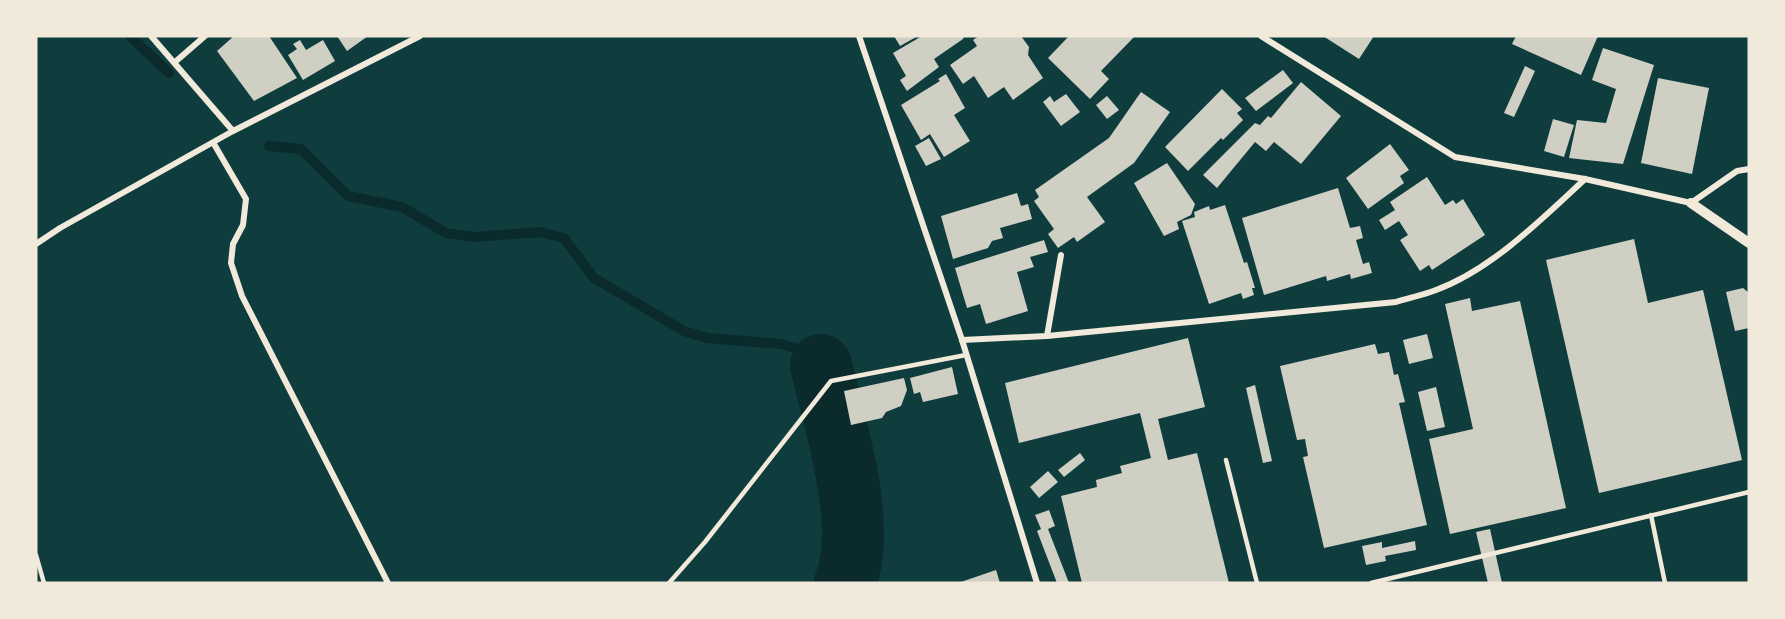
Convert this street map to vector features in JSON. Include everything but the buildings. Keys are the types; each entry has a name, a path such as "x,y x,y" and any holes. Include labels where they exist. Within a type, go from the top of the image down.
{"street":[{"path":"151,36 233,131"},
{"path":"175,62 205,36"},
{"path":"36,244 60,228 214,144 233,131 420,36"},
{"path":"859,36 962,340 1037,583"},
{"path":"1261,36 1455,157 1585,179 1691,203 1749,243"},
{"path":"214,144 246,199 243,225 233,244 231,263 242,296 388,583"},
{"path":"1691,203 1737,171 1749,169"},
{"path":"962,340 1047,336 1396,302 1438,289 1478,268 1540,221 1585,179"},
{"path":"1047,336 1061,255"}],"lane":[{"path":"669,583 705,542 831,381 966,355"},
{"path":"1226,460 1257,583"},
{"path":"1371,583 1749,492"},
{"path":"1651,515 1665,583"},
{"path":"36,555 44,583"}],"waterway":[{"path":"130,36 169,73"},
{"path":"269,146 301,149 348,196 402,207 446,233 474,237 540,232 564,238 594,278 684,331 707,338 781,344 798,349 821,365"},
{"path":"821,365 841,445 851,505 853,533 851,560 845,583"}]}
